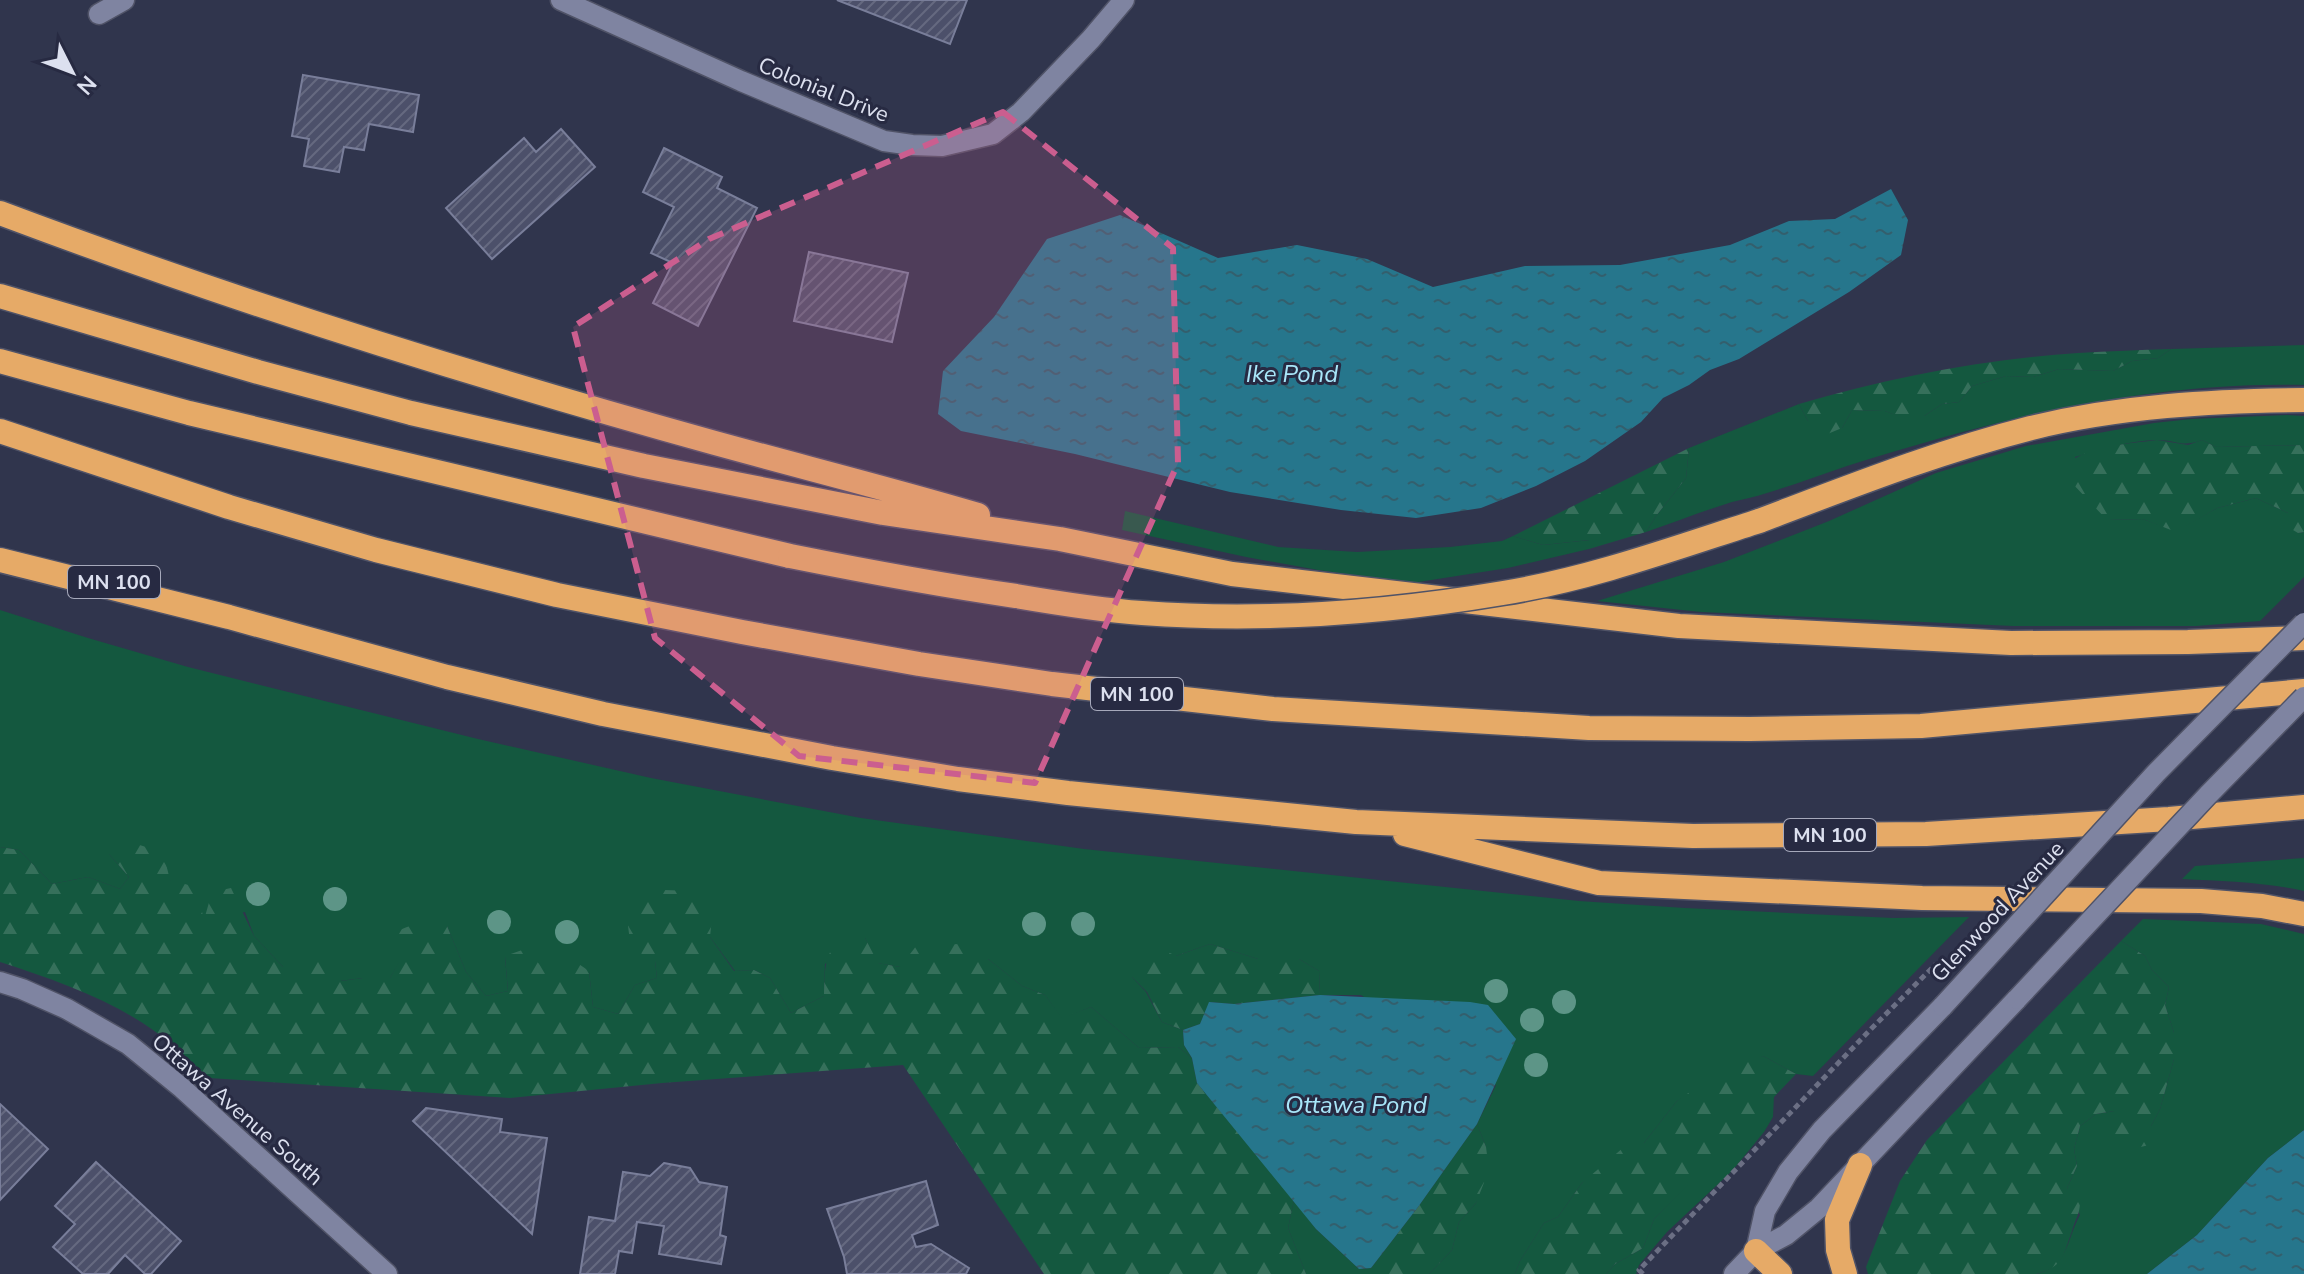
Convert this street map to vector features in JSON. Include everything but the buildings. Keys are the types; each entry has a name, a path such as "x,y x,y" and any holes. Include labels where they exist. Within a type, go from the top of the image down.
{"highway":[{"path":"0,213 262,307 715,443 890,489 1060,539"},
{"path":"0,296 258,372 411,413 644,466 853,507 1060,539 1232,574 1679,626 2011,643 2304,638"},
{"path":"0,361 189,413 790,556 916,581 1127,611 1226,616 1375,612 1505,593 1583,575 1759,521 1930,457 2032,428 2113,412 2188,404 2304,400"},
{"name":"MN 100","path":"0,431 229,507 376,550 557,595 919,664 1052,684 1273,709 1589,728 1750,729 1921,726 2304,691"},
{"name":"MN 100","path":"0,544 229,617 447,677 603,714 832,758 1052,791 1356,822 1693,836 1926,834 2304,807"},
{"path":"0,560 229,617"},
{"path":"1356,822 1599,883 1922,898 2201,901 2262,906 2304,914"},
{"path":"1845,1274 1838,1250 1837,1220 1860,1165"},
{"path":"1756,1251 1780,1274"}],"street":[{"path":"99,14 124,0"},
{"name":"Colonial Drive","path":"561,0 884,141 942,146 993,134 1021,112 1124,0"},
{"name":"Glenwood Avenue","path":"1756,1251 1765,1211 1788,1172 1822,1130 1943,1006 2156,773 2304,623"},
{"path":"1734,1274 1756,1251 1786,1235 1819,1208 2304,697"},
{"name":"Ottawa Avenue South","path":"0,982 67,1009 128,1044 182,1088 387,1274"}],"path":[{"path":"1643,1274 1639,1270 1871,1029"}],"highlighted area":[{"path":"1003,112 1173,248 1178,463 1035,783 799,756 655,638 573,327 709,239"}],"green space":[{"path":"2304,345 2304,385 2188,389 2072,406 1903,449 1721,505 1646,532 1686,478 1689,448 1799,404 1808,421 1842,428 1852,410 1924,416 1942,404 1959,402 1972,386 2006,376 2033,377 2059,369 2113,371 2132,361 2158,358 2171,349"},
{"path":"2171,349 2158,358 2132,361 2113,371 2059,369 2033,377 2006,376 1972,386 1959,402 1942,404 1924,416 1852,410 1842,428 1825,435 1808,421 1799,404 1902,378 1972,365 2078,353"},
{"path":"2304,416 2304,445 2216,447 2202,440 2184,444 2147,440 2075,457 2108,520 2143,519 2176,531 2217,508 2256,498 2288,513 2298,533 2304,532 2304,577 2260,621 2196,626 2013,626 1701,612 1597,601 1724,562 1829,521 1936,473 2026,446 2154,423"},
{"path":"2157,440 2188,445 2202,440 2216,447 2304,445 2304,532 2298,533 2288,527 2288,513 2256,498 2217,508 2176,532 2143,519 2107,520 2071,482 2066,465 2075,458 2109,446"},
{"path":"1689,448 1686,478 1646,532 1589,549 1589,540 1543,545 1513,536"},
{"path":"1125,511 1278,547 1357,552 1450,547 1502,541 1513,536 1543,545 1590,540 1589,549 1508,568 1412,583 1246,557 1122,530"},
{"path":"0,610 188,667 478,739 651,778 861,818 1084,849 1579,901 1893,918 1969,917 1813,1076 1796,1074 1763,1056 1677,1101 1644,1143 1582,1183 1558,1217 1544,1223 1515,1274 1429,1274 1452,1250 1459,1222 1476,1203 1486,1147 1477,1124 1496,1085 1361,995 1320,995 1319,971 1299,959 1258,959 1210,944 1132,977 1146,992 1162,1022 1183,1030 1184,1045 1192,1058 1178,1047 1139,1048 1091,1007 1062,1019 1045,995 1022,986 988,959 900,967 877,963 865,938 825,964 824,996 791,1013 770,978 754,970 735,971 710,937 655,961 657,978 635,985 618,1014 593,1007 589,971 545,970 505,957 508,991 486,996 466,972 447,926 399,963 390,978 340,981 301,967 284,968 254,936 245,912 204,922 170,880 109,854 129,877 120,889 88,877 52,884 19,850 0,847"},
{"path":"116,838 163,852 170,880 196,887 204,920 212,892 231,888 254,936 283,967 301,966 315,951 341,981 390,978 399,962 384,938 415,924 439,923 447,926 466,972 486,996 508,991 505,956 525,949 545,970 567,956 589,971 593,1007 618,1014 635,985 657,978 655,961 631,948 628,926 640,898 664,890 693,891 713,908 710,937 734,971 754,970 770,978 791,1013 824,996 829,955 845,934 865,938 878,963 900,967 917,945 962,944 988,959 1022,986 1045,995 1062,1018 1091,1007 1139,1048 1178,1047 1192,1058 1197,1083 1294,1200 1288,1228 1306,1274 1044,1274 903,1065 510,1098 209,1078 160,1035 117,1008 0,962 0,847 19,850 52,884 88,877 120,889 129,877 109,854"},
{"path":"2304,858 2304,891 2258,884 2182,879 2195,866"},
{"path":"2143,919 2261,924 2304,934 2304,1130 2268,1158 2197,1235 2147,1274 2036,1274 2055,1265 2061,1258 2080,1215 2067,1188 2077,1166 2074,1149 2080,1126 2096,1114 2114,1111 2151,1126 2160,1109 2174,1059 2174,1033 2165,1005 2169,987 2152,970 2145,956 2121,941"},
{"path":"2121,941 2145,956 2152,970 2169,987 2165,1005 2174,1033 2174,1059 2160,1109 2151,1126 2149,1145 2128,1150 2109,1139 2114,1111 2096,1114 2080,1126 2074,1149 2077,1166 2067,1188 2080,1200 2079,1213 2067,1247 2052,1268 2036,1274 1868,1274 1866,1267 1900,1181 1927,1140"},
{"path":"1210,944 1258,959 1299,959 1319,971 1320,995 1234,1004 1210,1002 1200,1024 1183,1030 1162,1022 1147,992 1132,977 1136,955 1158,947 1176,956"},
{"path":"1763,1056 1796,1074 1654,1219 1643,1248 1615,1264 1606,1274 1515,1274 1544,1223 1558,1217 1582,1183 1624,1147 1644,1143 1677,1101 1721,1070"},
{"path":"1774,1096 1773,1117 1764,1132 1732,1171 1667,1232 1639,1265 1636,1274 1606,1274 1615,1264 1643,1248 1654,1219"},
{"path":"1477,1124 1486,1147 1489,1170 1476,1203 1459,1222 1452,1250 1429,1274 1359,1274 1359,1269 1371,1268"},
{"path":"1294,1200 1316,1229 1359,1269 1359,1274 1306,1274 1288,1228"}],"water":[{"name":"Ike Pond","path":"1891,189 1908,220 1901,255 1849,292 1739,359 1710,370 1663,398 1641,422 1585,461 1536,486 1481,508 1416,518 1341,510 1230,492 1075,454 961,431 938,414 943,371 994,317 1047,239 1120,215 1218,258 1297,245 1367,259 1433,287 1525,266 1620,265 1730,245 1789,221 1835,219"},
{"name":"Ottawa Pond","path":"1320,995 1488,1005 1516,1039 1477,1124 1371,1268 1359,1269 1316,1229 1197,1083 1192,1058 1184,1045 1183,1030 1200,1024 1209,1002 1234,1004"},
{"path":"2304,1130 2304,1274 2147,1274 2197,1235 2268,1158"}]}
